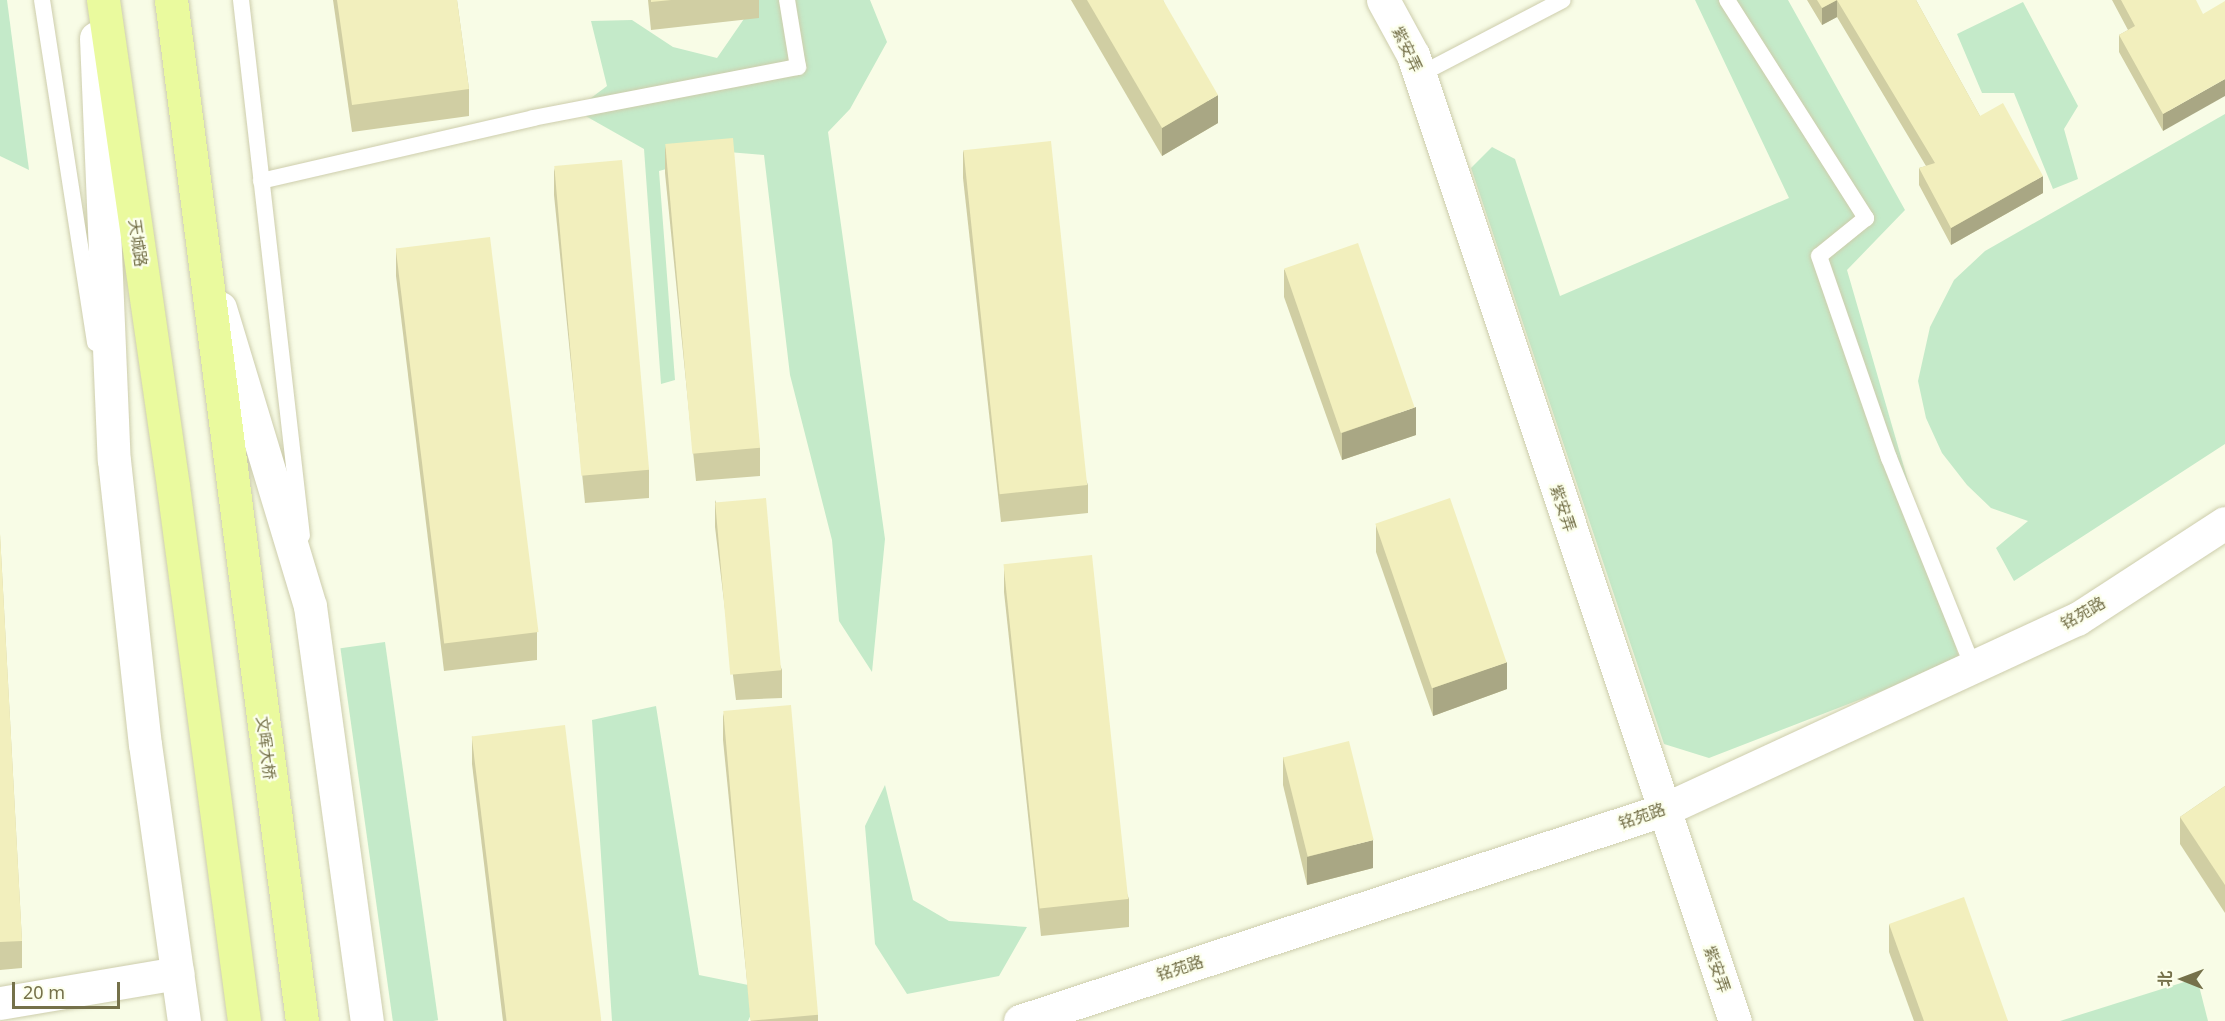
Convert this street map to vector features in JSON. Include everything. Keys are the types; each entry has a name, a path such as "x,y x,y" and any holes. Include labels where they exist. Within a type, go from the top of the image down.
{"main road":[{"name":"天城路","path":"103,0 173,486 244,1021"},
{"path":"171,0 200,245"},
{"name":"文晖大桥","path":"200,245 302,1021"}],"street":[{"path":"95,0 114,460 146,744 184,1021"},
{"name":"紫安弄","path":"1383,0 1419,75 1735,1021"},
{"path":"200,245 310,606 368,1021"},
{"name":"铭苑路","path":"1020,1021 1663,810 2077,619 2225,523"},
{"path":"0,1003 177,973"}],"lane":[{"path":"42,0 114,460"},
{"path":"241,0 310,606"},
{"path":"261,181 533,118 798,67 787,0"},
{"path":"1419,75 1563,0"},
{"path":"1727,0 1866,218 1819,256 1889,458 1973,667"}],"green space":[{"path":"0,0 7,0 29,170 0,156"},
{"path":"757,0 870,0 887,42 850,109 828,132 885,539 872,672 839,621 832,540 790,375 764,155 728,152 659,171 675,380 661,384 644,149 575,110 607,86 591,21 632,20 673,47 717,58"},
{"path":"1695,0 1788,0 1905,210 1847,270 1960,661 1709,758 1664,744 1471,168 1492,147 1515,159 1560,296 1789,198"},
{"path":"2023,2 2078,106 2064,129 2078,179 2053,189 2014,93 1982,93 1957,34"},
{"path":"2225,114 2225,444 2014,581 1996,548 2028,521 1991,508 1967,485 1942,453 1926,418 1918,381 1930,327 1954,280 1985,251"},
{"path":"385,642 438,1020 393,1021 340,648"},
{"path":"656,706 699,975 763,988 748,1021 612,1021 592,720"},
{"path":"885,785 913,900 949,921 1027,927 999,976 907,994 875,944 865,826"},
{"path":"2197,978 2208,1021 2060,1021"}],"building":[{"path":"337,0 457,0 469,89 352,105"},
{"path":"1087,0 1163,0 1218,95 1162,128"},
{"path":"1817,0 1837,0 1822,8"},
{"path":"1837,0 1916,0 1980,116 2003,103 2043,176 1951,228 1919,168 1935,163"},
{"path":"2121,0 2196,0 2203,14 2225,1 2225,79 2163,114 2119,35 2135,26"},
{"path":"733,138 760,448 692,454 665,144"},
{"path":"1051,141 1087,485 1000,494 963,150"},
{"path":"622,160 649,470 581,476 554,166"},
{"path":"490,237 539,632 444,644 396,249"},
{"path":"1358,243 1415,408 1341,433 1284,268"},
{"path":"766,498 781,670 730,675 715,502"},
{"path":"1450,498 1507,663 1432,688 1375,524"},
{"path":"0,534 22,941 0,942"},
{"path":"1092,555 1128,899 1040,908 1003,564"},
{"path":"791,705 818,1015 750,1021 723,711"},
{"path":"565,725 601,1021 507,1021 472,736"},
{"path":"1349,741 1374,840 1308,856 1283,757"},
{"path":"2225,786 2225,885 2180,817"},
{"path":"1964,897 2008,1021 1924,1021 1889,924"}]}
